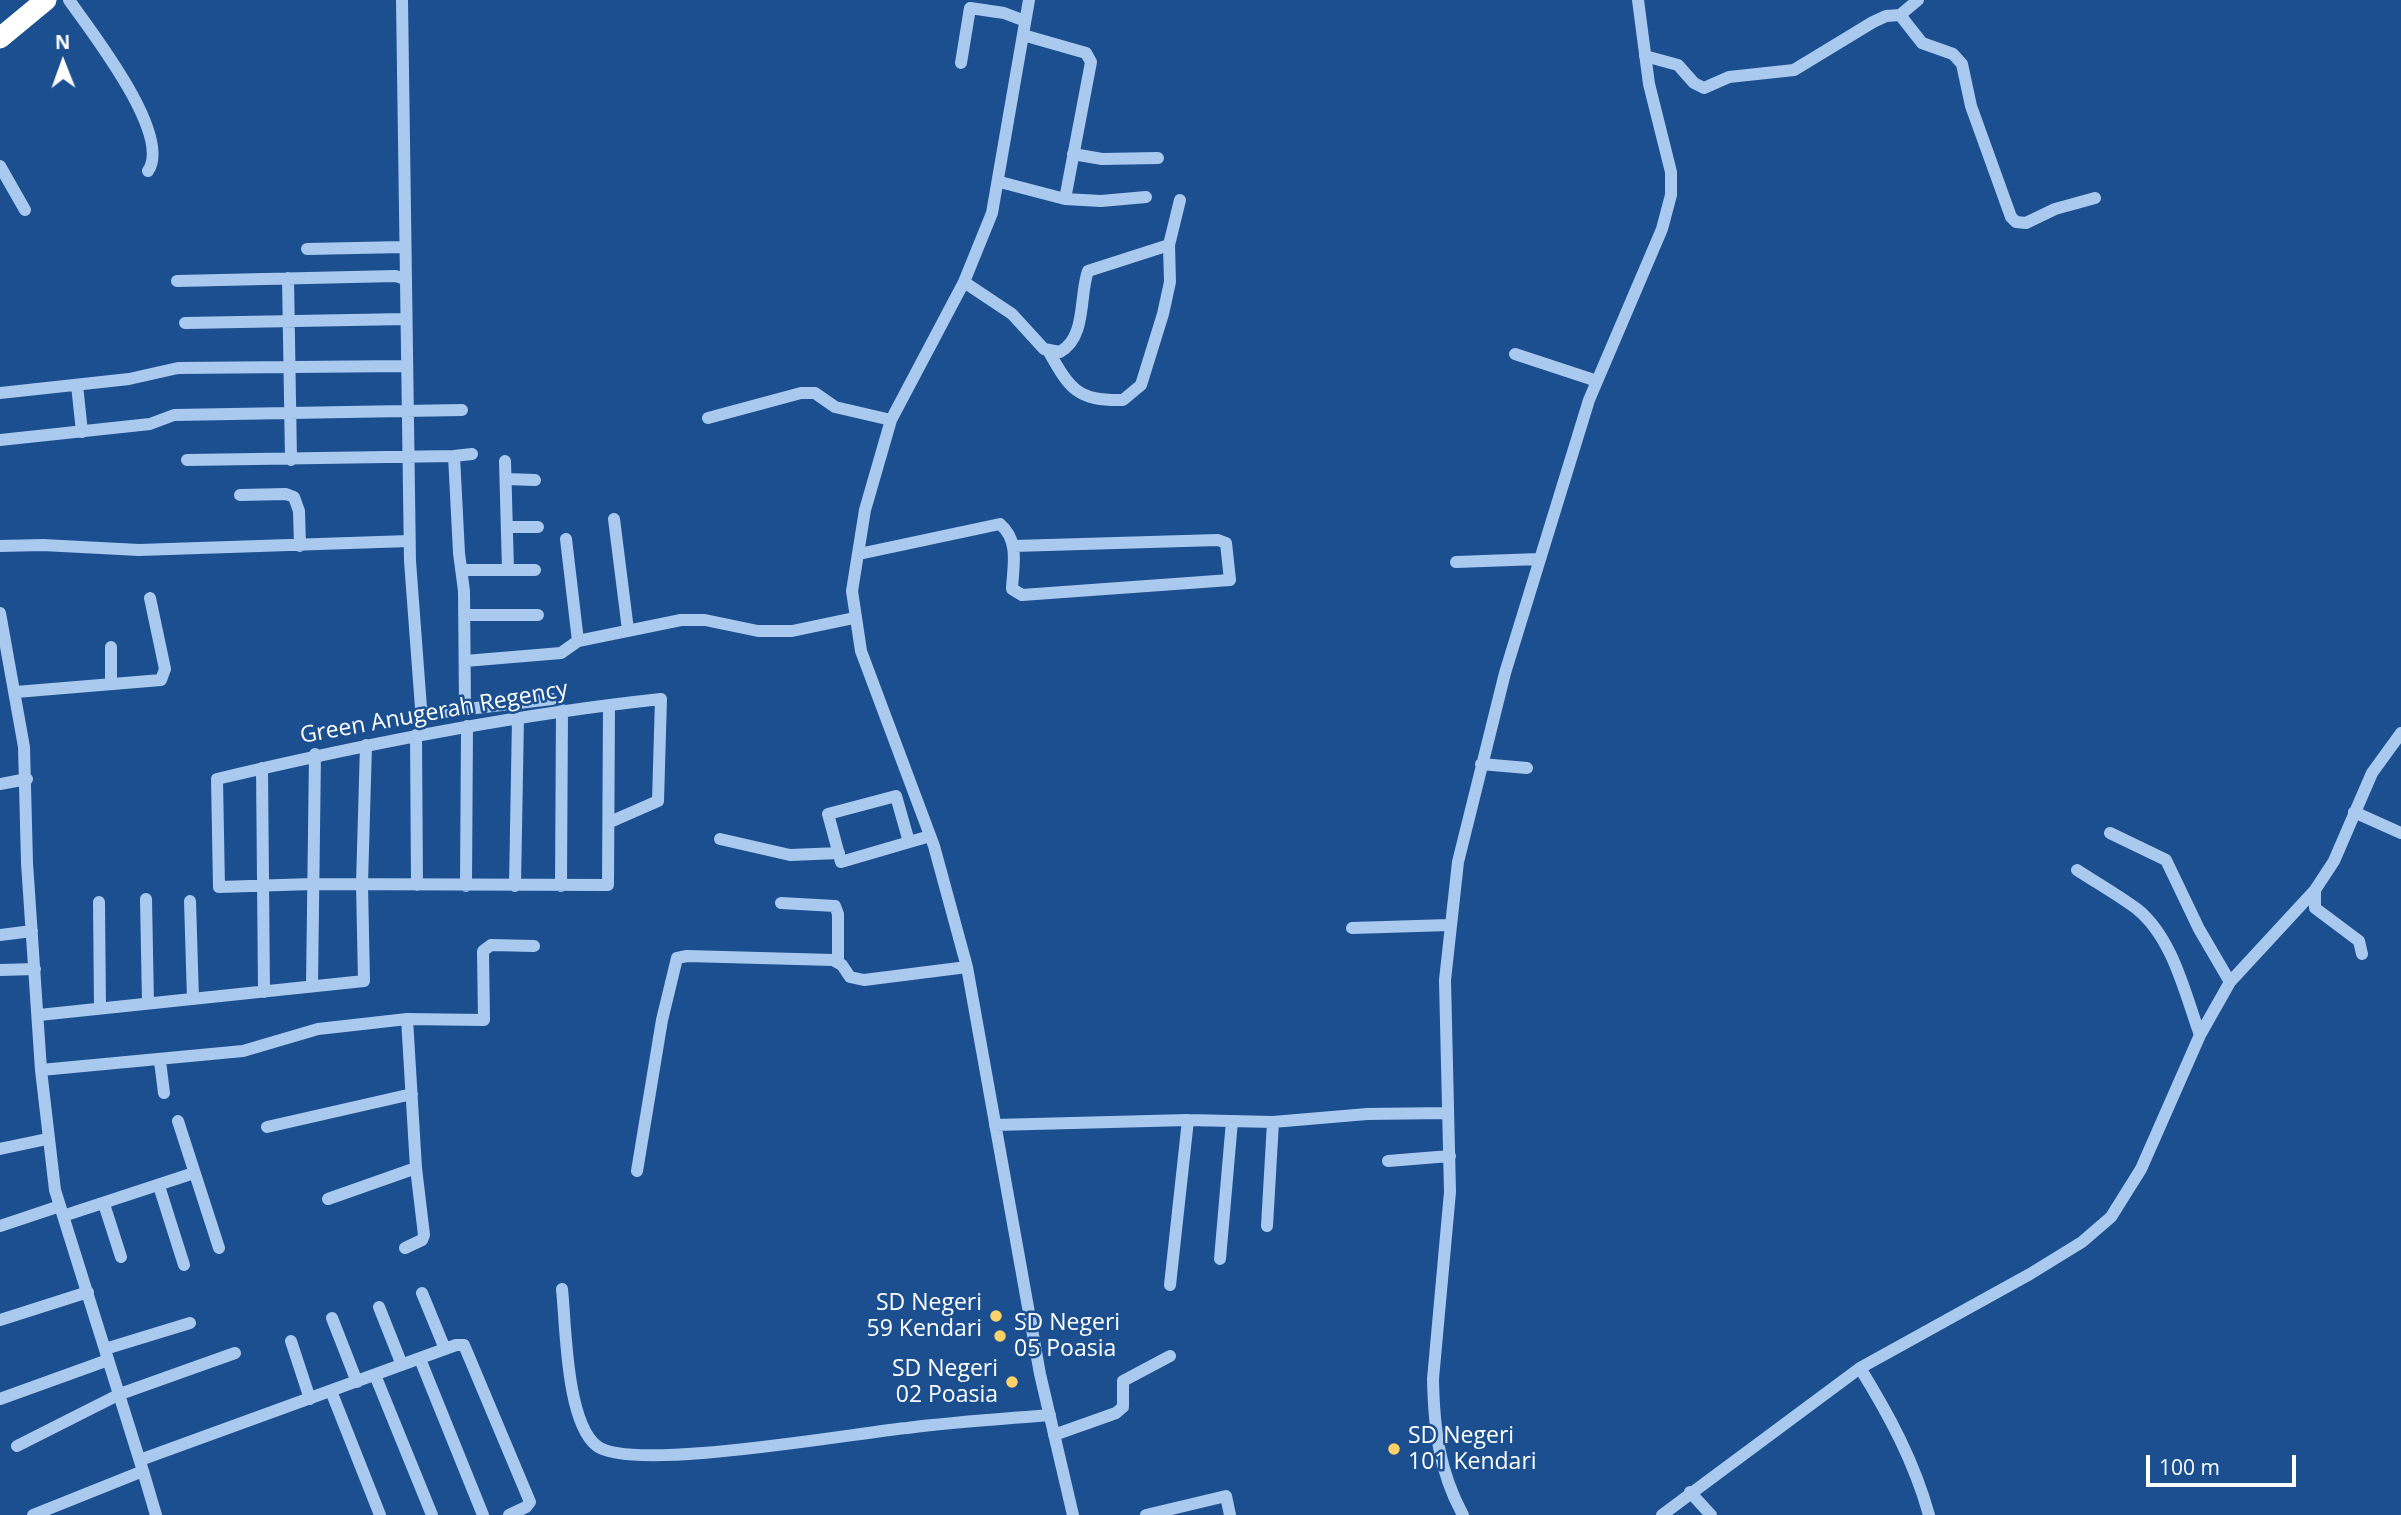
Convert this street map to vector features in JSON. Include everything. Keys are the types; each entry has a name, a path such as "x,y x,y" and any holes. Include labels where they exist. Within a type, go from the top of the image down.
{"highway":[{"path":"1,30 27,0"},
{"path":"1,30 46,0"}],"street":[{"path":"69,0 133,96 151,140 153,156 148,171"},
{"path":"402,0 409,541 421,708 426,714 552,699"},
{"path":"1029,0 1000,182 992,214 964,282 891,419 865,510 852,591 861,650 930,836 967,967 1054,1436 1073,1515"},
{"path":"1463,1515 1438,1454 1433,1407 1450,1156 1445,980 1449,925 1458,862 1481,764 1539,559 1597,381 1662,229 1671,195 1671,172 1645,56 1638,0"},
{"path":"1645,56 1678,65 1694,83 1704,88 1729,77 1794,70 1872,22 1886,16 1900,15 1918,0"},
{"path":"961,63 970,8 1004,13 1025,21"},
{"path":"1900,15 1922,43 1953,54 1962,64 1971,106 2011,217 2016,222 2026,223 2055,209 2095,198"},
{"path":"1023,35 1076,49 1091,58 1065,199"},
{"path":"1073,154 1102,159 1158,158"},
{"path":"0,166 25,210"},
{"path":"1000,182 1065,199 1101,201 1146,197"},
{"path":"964,282 1013,314 1049,352 1064,382 1089,397 1123,400 1141,385 1170,282 1169,245 1180,200"},
{"path":"1049,352 1060,352 1070,344 1079,322 1088,271 1169,245"},
{"path":"307,249 404,247"},
{"path":"177,281 396,276 404,279"},
{"path":"288,278 291,460"},
{"path":"185,323 406,319"},
{"path":"1515,354 1597,381"},
{"path":"0,393 146,376 178,368 407,366"},
{"path":"77,385 82,432"},
{"path":"708,418 801,393 815,393 835,407 891,419"},
{"path":"0,440 150,424 174,415 462,410"},
{"path":"187,460 291,460 472,454"},
{"path":"454,456 464,615 465,708"},
{"path":"505,461 509,570"},
{"path":"506,479 535,480"},
{"path":"240,495 286,494 293,497 299,512 300,546"},
{"path":"614,519 628,630"},
{"path":"859,554 1000,524 1009,531 1014,546 1012,589 1022,595 1230,580 1226,543 1218,540 1014,546"},
{"path":"507,527 538,527"},
{"path":"566,539 578,640"},
{"path":"0,546 43,545 139,550 409,541"},
{"path":"1456,562 1539,559"},
{"path":"462,570 535,570"},
{"path":"16,692 111,682 157,681 163,677 165,669 150,598"},
{"path":"0,613 16,692 27,779 32,931 47,1139 62,1211 156,1515"},
{"path":"464,615 538,615"},
{"path":"466,661 561,653 578,640 681,620 705,620 758,631 792,631 854,618"},
{"path":"111,647 111,682"},
{"name":"Green Anugerah Regency","path":"263,886 219,887 218,779 316,754 416,735 562,710 661,699 658,801 610,822"},
{"path":"263,886 608,885 609,705"},
{"path":"561,886 562,710"},
{"path":"516,886 518,718"},
{"path":"466,886 467,726"},
{"path":"1662,1515 1860,1368 2030,1274 2082,1242 2106,1222 2141,1169 2200,1035 2230,982 2315,890 2334,861 2372,773 2401,733"},
{"path":"416,735 416,885"},
{"path":"38,1015 364,981 362,884 366,745"},
{"path":"312,986 316,754"},
{"path":"1481,764 1527,768"},
{"path":"261,768 264,992"},
{"path":"0,784 27,779"},
{"path":"909,842 896,796 828,814 841,862 930,836"},
{"path":"2354,812 2401,833"},
{"path":"2110,833 2166,860 2199,929 2230,982"},
{"path":"720,839 790,855 839,853"},
{"path":"2077,870 2137,910 2152,926 2166,947 2200,1035"},
{"path":"2315,890 2315,908 2358,941 2362,954"},
{"path":"146,900 148,1003"},
{"path":"190,901 193,999"},
{"path":"99,902 100,1008"},
{"path":"781,903 835,906 838,914 838,962 850,977 864,981 967,967"},
{"path":"1352,928 1449,925"},
{"path":"0,935 32,931"},
{"path":"41,1070 160,1061 243,1051 318,1029 407,1019 484,1020 483,951 491,945 534,946"},
{"path":"637,1171 662,1020 677,958 736,957 838,962"},
{"path":"0,970 35,969"},
{"path":"405,1248 422,1240 424,1235 416,1168 407,1019"},
{"path":"160,1061 164,1093"},
{"path":"267,1127 412,1094"},
{"path":"995,1125 1188,1120 1273,1122 1367,1114 1448,1113"},
{"path":"1170,1285 1188,1120"},
{"path":"178,1121 219,1248"},
{"path":"1220,1259 1232,1121"},
{"path":"1267,1226 1273,1122"},
{"path":"0,1149 47,1139"},
{"path":"1388,1161 1450,1156"},
{"path":"328,1199 416,1168"},
{"path":"0,1226 104,1204 194,1173"},
{"path":"159,1186 184,1265"},
{"path":"104,1204 121,1256"},
{"path":"562,1289 570,1375 586,1435 599,1448 621,1455 744,1448 908,1427 1050,1415"},
{"path":"0,1320 88,1292"},
{"path":"422,1293 445,1349"},
{"path":"380,1307 402,1365"},
{"path":"332,1318 357,1382"},
{"path":"0,1399 190,1323"},
{"path":"291,1341 310,1399"},
{"path":"33,1515 141,1465 331,1391 445,1349 464,1345 474,1363 530,1502 513,1514"},
{"path":"17,1446 120,1394 236,1353"},
{"path":"1054,1436 1116,1413 1123,1407 1123,1381 1170,1356"},
{"path":"420,1359 483,1515"},
{"path":"1860,1368 1897,1430 1922,1488 1929,1515"},
{"path":"375,1375 432,1515"},
{"path":"331,1391 380,1515"},
{"path":"1690,1492 1711,1515"},
{"path":"1146,1515 1226,1496 1230,1515"}],"place":[{"name":"SD Negeri 59 Kendari","path":"996,1316"},
{"name":"SD Negeri 05 Poasia","path":"1000,1336"},
{"name":"SD Negeri 02 Poasia","path":"1012,1382"},
{"name":"SD Negeri 101 Kendari","path":"1394,1449"}]}
